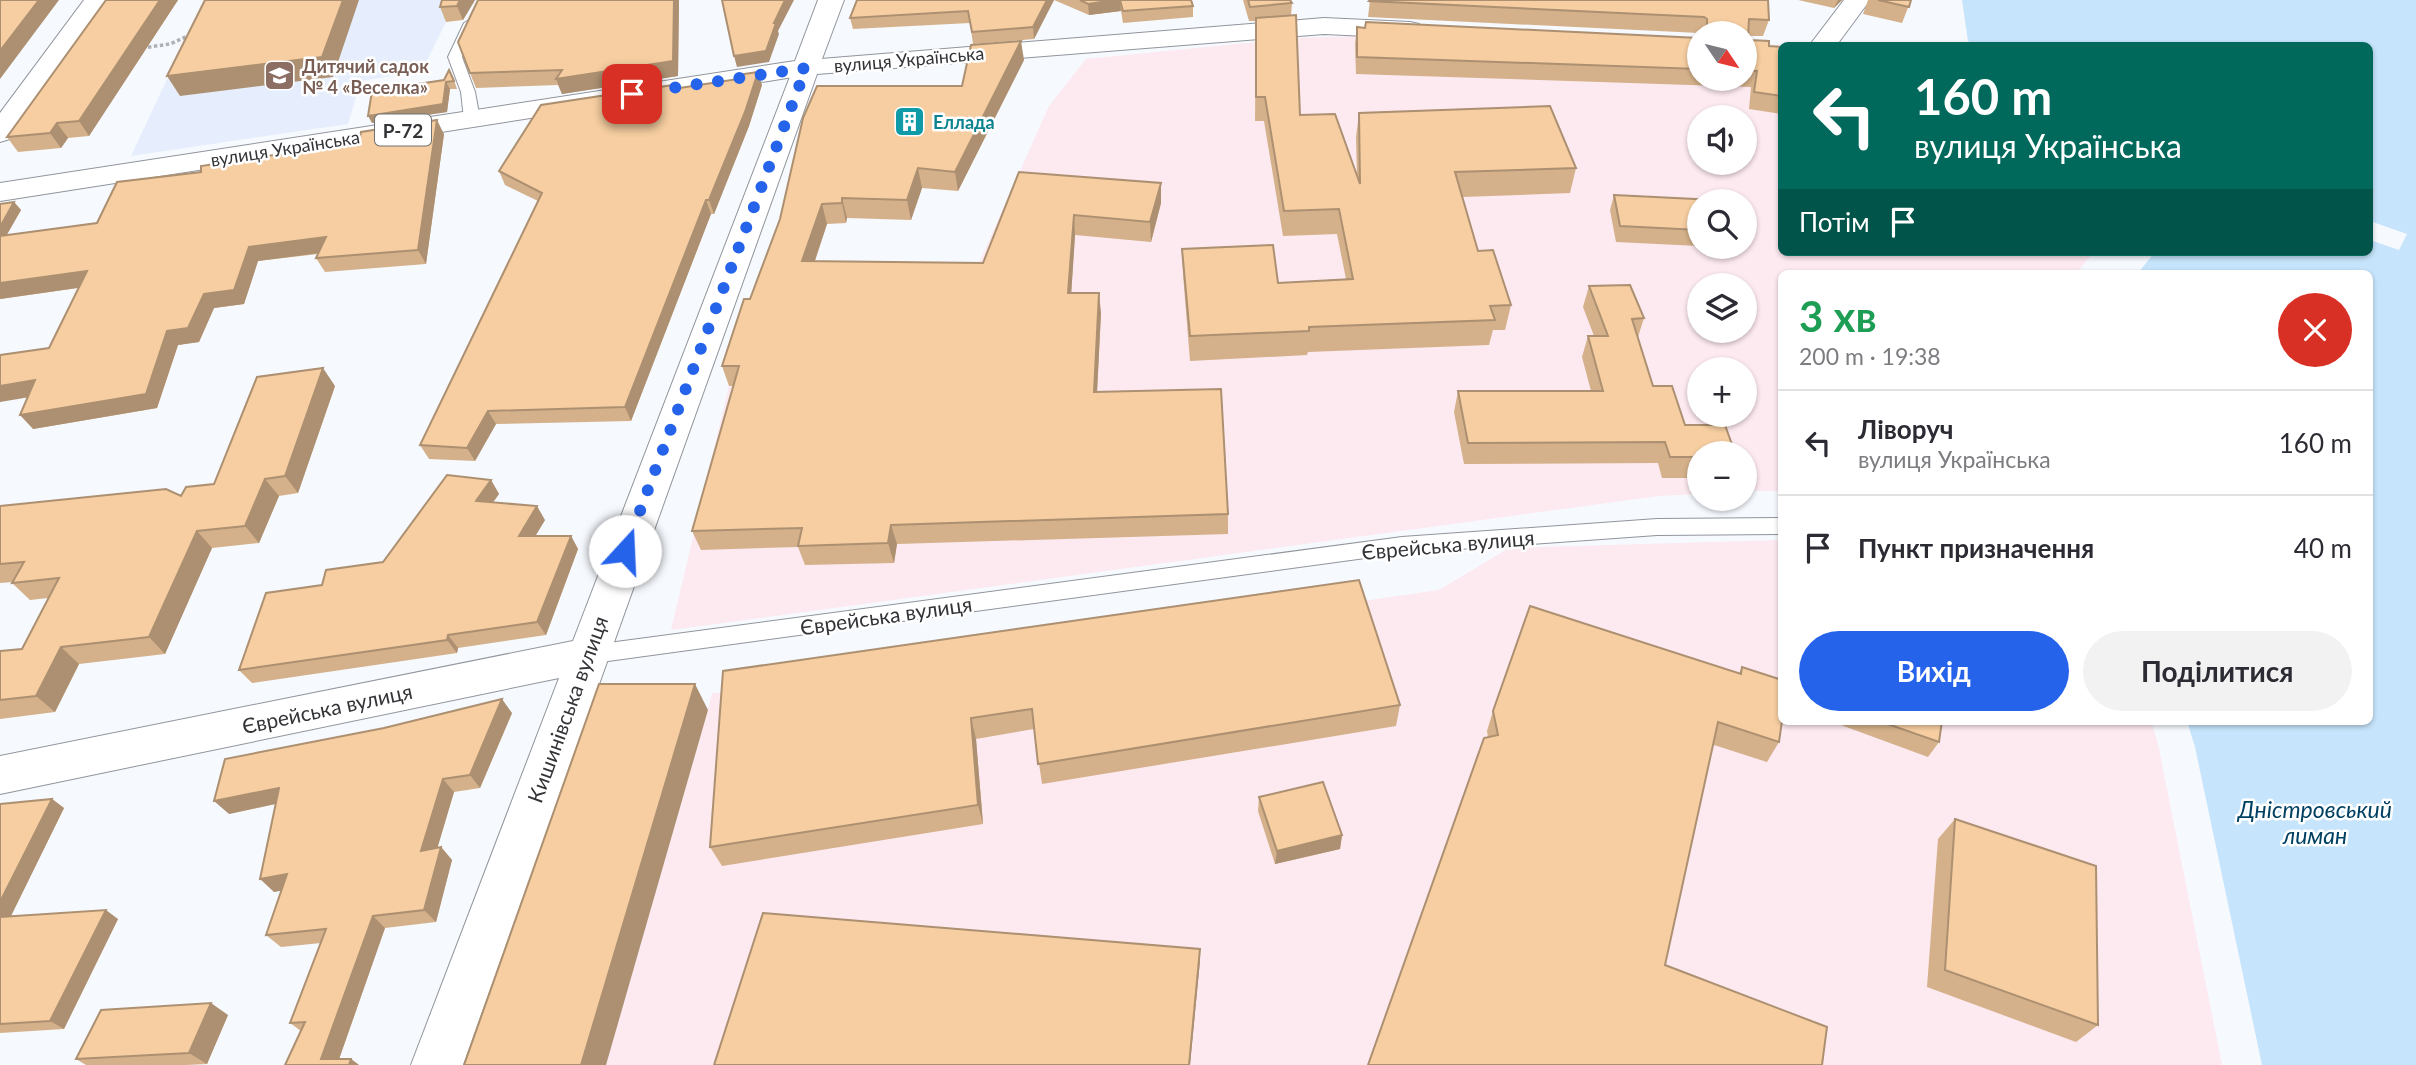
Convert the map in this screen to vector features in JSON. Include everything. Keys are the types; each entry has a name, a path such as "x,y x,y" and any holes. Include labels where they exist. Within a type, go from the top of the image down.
{"street":[{"path":"0,133 97,0"},
{"name":"Кишинівська вулиця","path":"437,1065 586,655 831,0"},
{"path":"1324,26 1336,0"},
{"path":"1825,42 1857,0"},
{"name":"вулиця Українська","path":"0,192 806,68 1324,26 1435,31"},
{"name":"Єврейська вулиця","path":"0,775 586,655"}],"lane":[{"path":"472,119 468,92 455,57 475,14"},
{"name":"Єврейська вулиця","path":"586,655 1402,545 1657,527 1778,526"}],"path":[{"path":"133,49 170,44 193,34"}],"shaded area":[{"name":"Дитячий садок № 4 «Веселка»","path":"336,0 451,0 446,22 422,71 361,81 348,124 131,156 184,43 203,15"},
{"path":"1357,36 1687,77 1687,91 1757,91 1757,72 1778,59 1778,256 2090,256 2079,270 1778,270 1778,491 1757,491 1757,441 1687,441 1687,495 1659,496 671,630 747,310 958,310 1049,106 1086,59 1296,38"},
{"path":"1778,540 1778,725 2152,725 2222,1065 495,1065 708,710 712,693 1439,590 1509,548"}],"water":[{"name":"Дністровський лиман","path":"1962,0 2416,0 2416,1065 2262,1065 2188,725 2373,725 2373,270 2140,270 2152,256 2373,256 2373,42 1968,41"}],"pier":[{"path":"2373,222 2407,234 2399,250 2373,241"}],"building":[{"path":"0,0 39,0 0,51"},
{"path":"106,0 160,0 79,121 57,123 50,133 7,137"},
{"path":"205,0 343,0 322,57 167,76"},
{"path":"442,0 460,0 457,6 440,7"},
{"path":"478,0 674,0 673,61 556,79 562,70 470,73 458,42"},
{"path":"722,0 785,0 774,23 766,51 734,56"},
{"path":"857,0 1047,0 1033,27 972,32 968,11 850,18"},
{"path":"1080,0 1114,0 1088,4"},
{"path":"1120,0 1191,0 1193,6 1123,11"},
{"path":"1248,0 1290,0 1292,3 1250,7"},
{"path":"1768,0 1769,20 1707,21 1704,17 1369,1"},
{"path":"1878,0 1911,0 1909,7"},
{"path":"1296,15 1300,115 1335,114 1360,184 1359,113 1550,106 1576,168 1455,172 1478,251 1493,250 1511,305 1490,306 1495,320 1309,327 1309,331 1190,336 1182,249 1273,245 1278,283 1353,279 1339,209 1284,211 1265,97 1256,97 1256,18"},
{"path":"1366,22 1687,37 1687,69 1357,57 1357,27 1365,28"},
{"path":"1757,40 1769,41 1769,46 1778,47 1778,95 1754,92 1757,91"},
{"path":"1021,41 955,172 918,168 907,200 842,198 842,203 822,204 802,261 983,263 1019,172 1161,183 1150,222 1074,215 1068,293 1099,293 1094,392 1221,389 1228,514 891,525 888,543 798,546 802,528 692,531 739,366 722,366 744,299 750,299 780,219 803,118 817,86 962,86 971,45"},
{"path":"449,70 454,81 446,82 443,104 368,116 372,91 444,80"},
{"path":"758,72 745,112 709,200 706,200 625,407 488,411 467,448 420,445 542,193 499,171 541,105 673,85 673,89 738,79 737,75"},
{"path":"437,120 418,250 316,258 326,237 249,247 234,290 204,294 188,328 167,331 146,394 20,415 35,380 0,386 0,355 49,348 87,271 0,283 0,236 97,223 117,182 201,172 201,166 359,142 361,132"},
{"path":"1614,195 1687,199 1687,229 1620,226"},
{"path":"14,202 0,227 0,204"},
{"path":"1630,285 1644,318 1632,319 1653,386 1672,386 1687,427 1726,427 1731,441 1687,441 1687,457 1670,457 1665,442 1468,443 1458,391 1603,391 1588,336 1608,336 1589,286"},
{"path":"323,368 285,476 265,479 245,526 197,531 149,637 61,647 36,696 0,700 0,651 22,649 59,578 12,583 24,562 0,564 0,506 166,489 181,496 186,487 214,484 257,377"},
{"path":"447,475 491,480 476,501 537,506 519,536 571,536 537,622 448,635 447,640 239,670 266,593 322,585 326,570 383,562"},
{"path":"1359,580 1400,705 1038,764 1032,709 971,718 978,805 710,847 723,671"},
{"path":"1530,606 1741,674 1742,667 1778,679 1778,725 1781,725 1779,742 1718,722 1665,965 1827,1027 1822,1065 1368,1065 1484,738 1498,735 1493,711"},
{"path":"599,684 695,684 581,1065 464,1065"},
{"path":"502,699 470,775 443,779 421,851 441,847 424,910 373,916 321,1059 351,1059 349,1065 285,1065 305,1022 290,1023 326,929 266,935 287,874 260,879 279,788 214,801 225,759 384,728"},
{"path":"1890,725 1941,725 1939,742"},
{"path":"1323,782 1342,835 1277,851 1259,797"},
{"path":"52,799 0,902 0,804"},
{"path":"1955,819 2096,866 2098,1025 1945,970"},
{"path":"106,910 50,1021 0,1024 0,917"},
{"path":"763,913 1200,949 1189,1065 714,1065"},
{"path":"211,1003 189,1053 76,1059 101,1010"}],"place":[{"name":"Дитячий садок № 4 «Веселка»","path":"279,76"},
{"name":"Еллада","path":"910,122"}],"route":[{"path":"625,551 806,68 632,94"}]}
